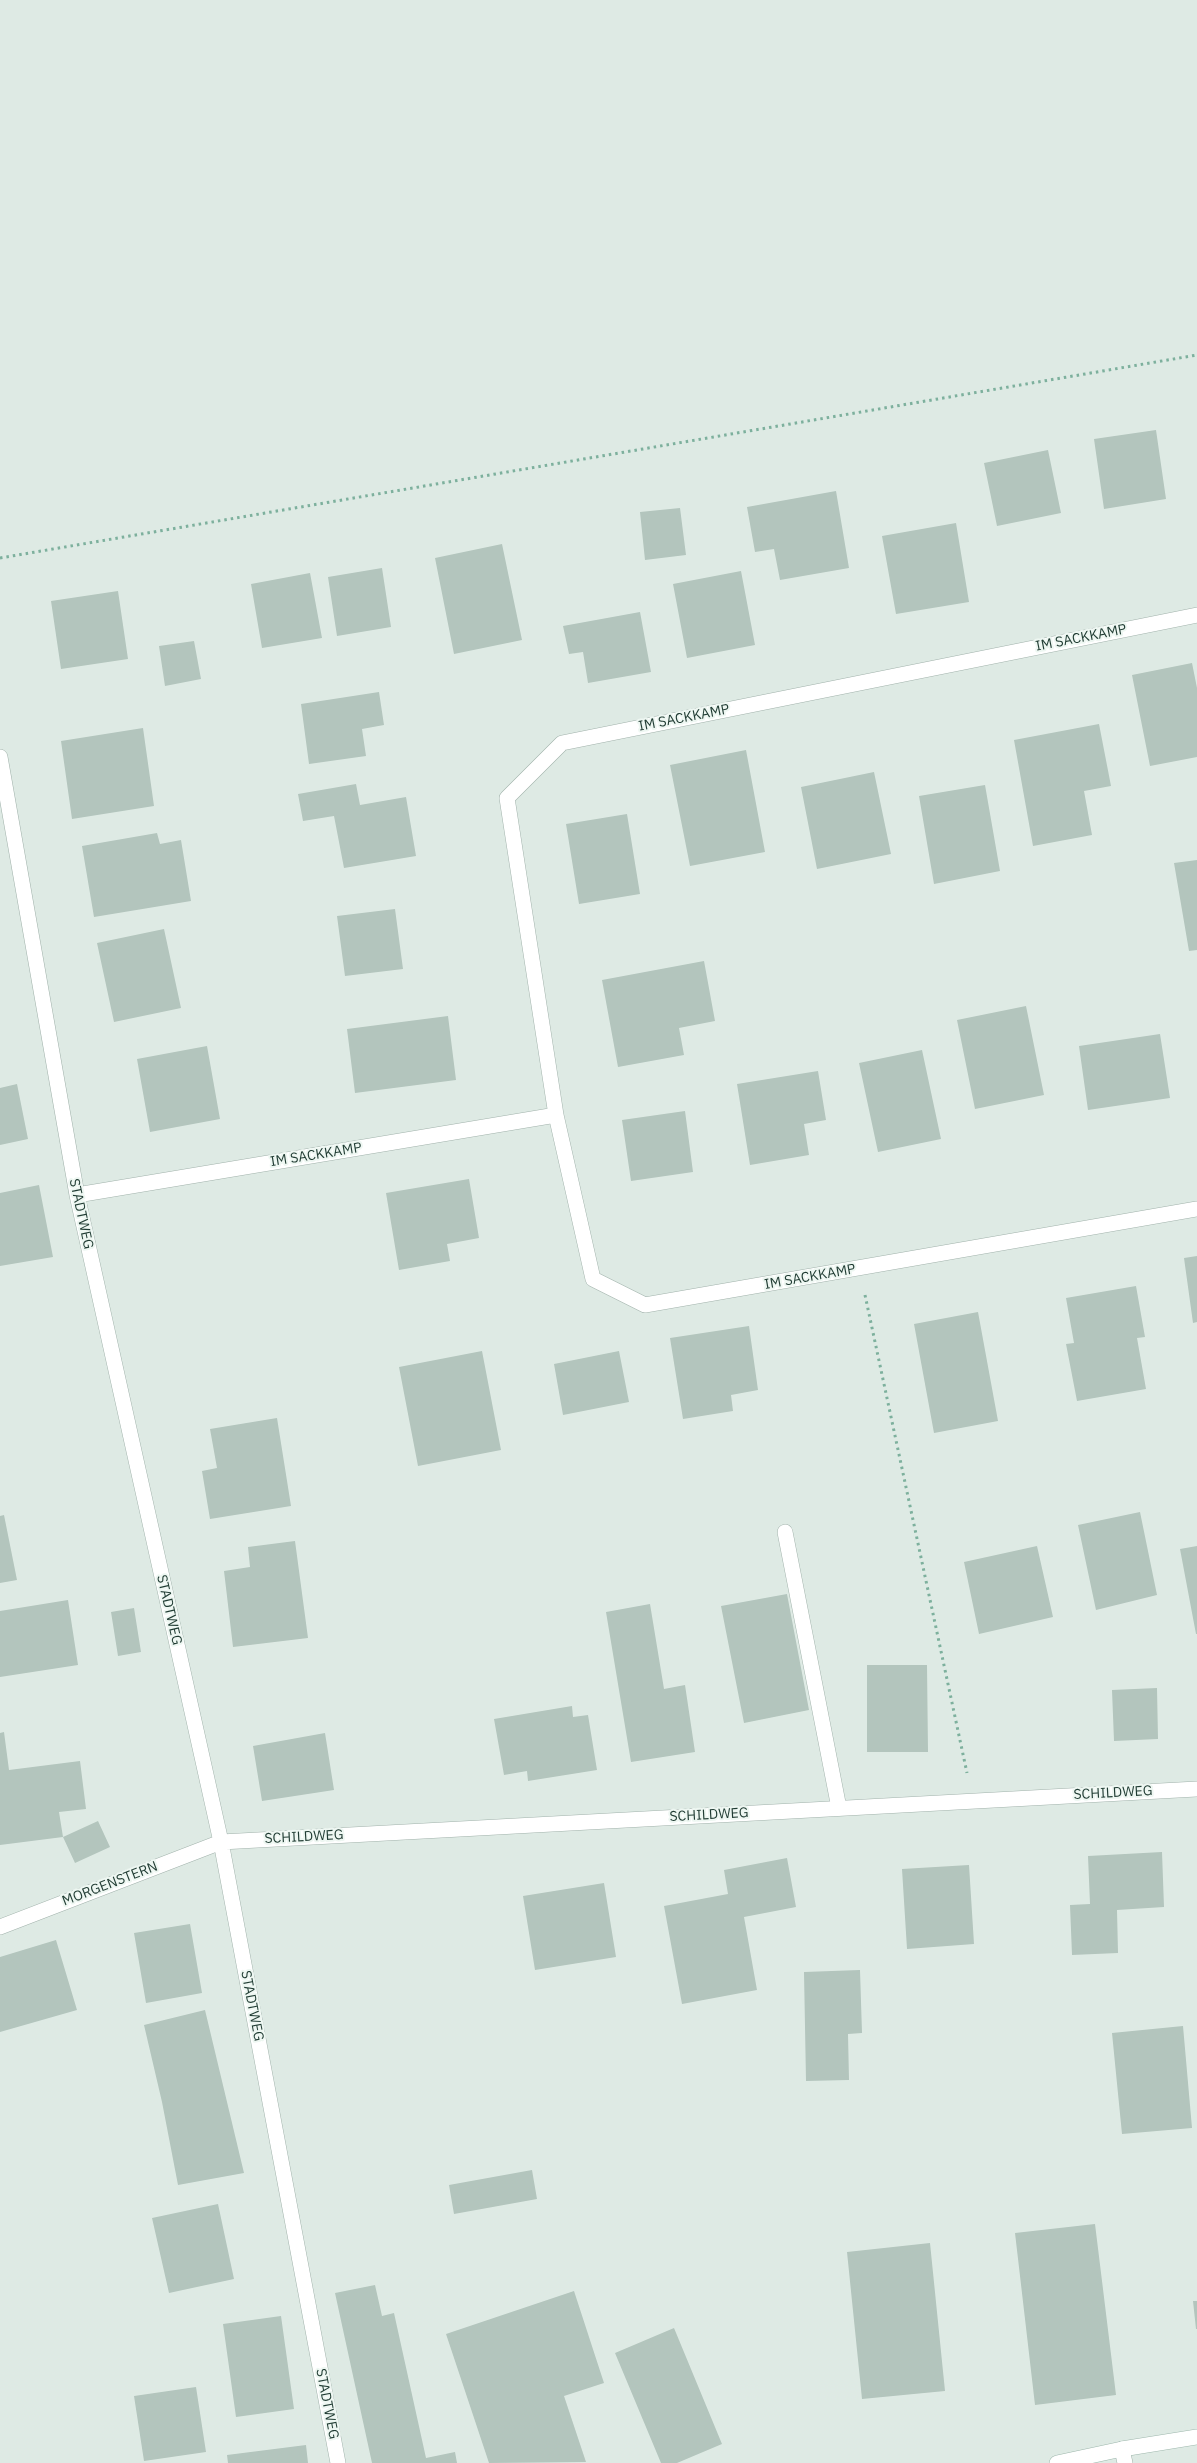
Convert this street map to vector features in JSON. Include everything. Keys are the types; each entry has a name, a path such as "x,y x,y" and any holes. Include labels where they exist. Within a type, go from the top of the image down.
{"street":[{"name":"IM SACKKAMP","path":"1197,615 562,743 507,798 556,1115 593,1279 645,1305 1197,1209"},
{"name":"STADTWEG","path":"0,757 77,1195 221,1842 338,2463"},
{"name":"IM SACKKAMP","path":"77,1195 556,1115"},
{"path":"785,1532 839,1808"},
{"name":"SCHILDWEG","path":"221,1842 1197,1789"},
{"name":"MORGENSTERN","path":"0,1927 221,1842"},
{"path":"1057,2463 1124,2456 1197,2436"}],"path":[{"path":"0,558 1197,355"},
{"path":"860,1269 973,1801"}],"building":[{"path":"1156,430 1166,499 1104,509 1094,439"},
{"path":"1048,450 1061,513 997,526 984,463"},
{"path":"836,491 849,568 780,580 774,549 755,552 747,507"},
{"path":"680,508 686,555 645,560 640,512"},
{"path":"956,523 969,602 896,614 882,536"},
{"path":"502,544 522,640 454,654 435,558"},
{"path":"382,568 391,627 337,636 328,577"},
{"path":"741,571 755,645 687,658 673,584"},
{"path":"310,573 322,638 262,648 251,584"},
{"path":"118,591 128,659 61,669 51,601"},
{"path":"640,612 651,672 588,683 583,652 569,654 563,626"},
{"path":"194,641 201,679 165,686 159,646"},
{"path":"1192,663 1197,688 1197,757 1150,766 1132,675"},
{"path":"379,692 384,725 362,729 366,756 309,764 301,704"},
{"path":"1099,724 1111,786 1084,791 1092,835 1033,846 1014,740"},
{"path":"143,728 154,806 72,819 61,741"},
{"path":"746,750 765,852 690,866 670,765"},
{"path":"874,772 891,854 817,869 801,787"},
{"path":"356,784 360,805 406,797 416,856 344,868 334,816 303,821 298,794"},
{"path":"985,785 1000,871 934,884 919,796"},
{"path":"627,814 640,894 579,904 566,824"},
{"path":"157,833 160,844 181,840 191,901 94,917 82,846"},
{"path":"1197,860 1197,950 1189,951 1174,863"},
{"path":"395,909 403,969 345,976 337,916"},
{"path":"164,929 181,1008 114,1022 97,943"},
{"path":"704,961 715,1021 679,1028 684,1055 618,1067 602,980"},
{"path":"1026,1006 1044,1095 975,1109 957,1020"},
{"path":"448,1016 456,1080 355,1093 347,1029"},
{"path":"1160,1034 1170,1098 1088,1110 1079,1046"},
{"path":"207,1046 220,1119 150,1132 137,1059"},
{"path":"922,1050 941,1139 878,1152 859,1063"},
{"path":"818,1071 826,1120 804,1124 809,1155 750,1165 737,1084"},
{"path":"17,1084 28,1139 0,1145 0,1088"},
{"path":"685,1111 693,1172 631,1181 622,1120"},
{"path":"469,1179 479,1238 447,1244 450,1261 399,1270 386,1193"},
{"path":"39,1185 53,1257 0,1266 0,1193"},
{"path":"1197,1256 1197,1322 1193,1323 1184,1258"},
{"path":"1136,1286 1145,1337 1137,1338 1146,1389 1077,1401 1066,1344 1074,1343 1066,1298"},
{"path":"978,1312 998,1421 934,1433 914,1324"},
{"path":"749,1326 758,1390 731,1395 733,1411 683,1419 670,1338"},
{"path":"482,1351 501,1450 418,1466 399,1367"},
{"path":"619,1351 629,1402 563,1415 554,1364"},
{"path":"277,1418 291,1506 210,1519 202,1471 217,1468 210,1429"},
{"path":"1140,1512 1157,1595 1096,1610 1078,1525"},
{"path":"4,1515 17,1580 0,1583 0,1516"},
{"path":"295,1541 308,1638 233,1647 224,1571 250,1567 248,1547"},
{"path":"1037,1546 1053,1617 979,1634 964,1562"},
{"path":"1197,1546 1197,1634 1196,1634 1180,1549"},
{"path":"787,1594 809,1710 744,1723 721,1606"},
{"path":"68,1600 78,1665 0,1677 0,1611"},
{"path":"650,1604 664,1689 685,1685 695,1752 631,1762 606,1612"},
{"path":"134,1608 141,1652 118,1656 111,1612"},
{"path":"867,1665 927,1665 928,1752 867,1752"},
{"path":"1157,1688 1158,1739 1114,1741 1112,1690"},
{"path":"572,1706 573,1717 588,1715 597,1770 528,1781 527,1771 504,1775 494,1719"},
{"path":"4,1732 9,1770 80,1761 86,1809 59,1812 63,1837 0,1845 0,1733"},
{"path":"325,1733 334,1790 262,1801 253,1746"},
{"path":"98,1821 110,1847 75,1863 63,1837"},
{"path":"1162,1852 1164,1907 1117,1910 1118,1953 1072,1955 1070,1905 1090,1904 1088,1856"},
{"path":"787,1858 796,1907 744,1917 757,1990 682,2004 664,1906 728,1894 724,1870"},
{"path":"969,1865 974,1944 907,1949 902,1869"},
{"path":"604,1883 616,1957 535,1970 523,1896"},
{"path":"190,1924 202,1993 146,2003 134,1933"},
{"path":"56,1940 77,2010 0,2032 0,1957"},
{"path":"860,1970 862,2033 848,2034 849,2080 806,2081 804,1972"},
{"path":"205,2010 244,2173 178,2185 162,2102 144,2025"},
{"path":"1183,2026 1192,2128 1122,2134 1112,2033"},
{"path":"532,2170 537,2199 454,2214 449,2185"},
{"path":"218,2204 234,2279 169,2293 152,2218"},
{"path":"1095,2224 1116,2395 1035,2405 1015,2233"},
{"path":"930,2243 945,2391 862,2399 847,2252"},
{"path":"375,2285 382,2316 394,2313 426,2458 455,2452 457,2463 372,2463 335,2293"},
{"path":"574,2291 604,2383 564,2396 586,2462 489,2463 446,2334"},
{"path":"1193,2301 1197,2301 1197,2329 1196,2329"},
{"path":"281,2316 294,2409 236,2417 223,2324"},
{"path":"674,2328 722,2444 677,2463 661,2463 615,2353"},
{"path":"196,2387 206,2452 144,2461 134,2396"},
{"path":"306,2445 308,2463 228,2463 227,2455"}]}
